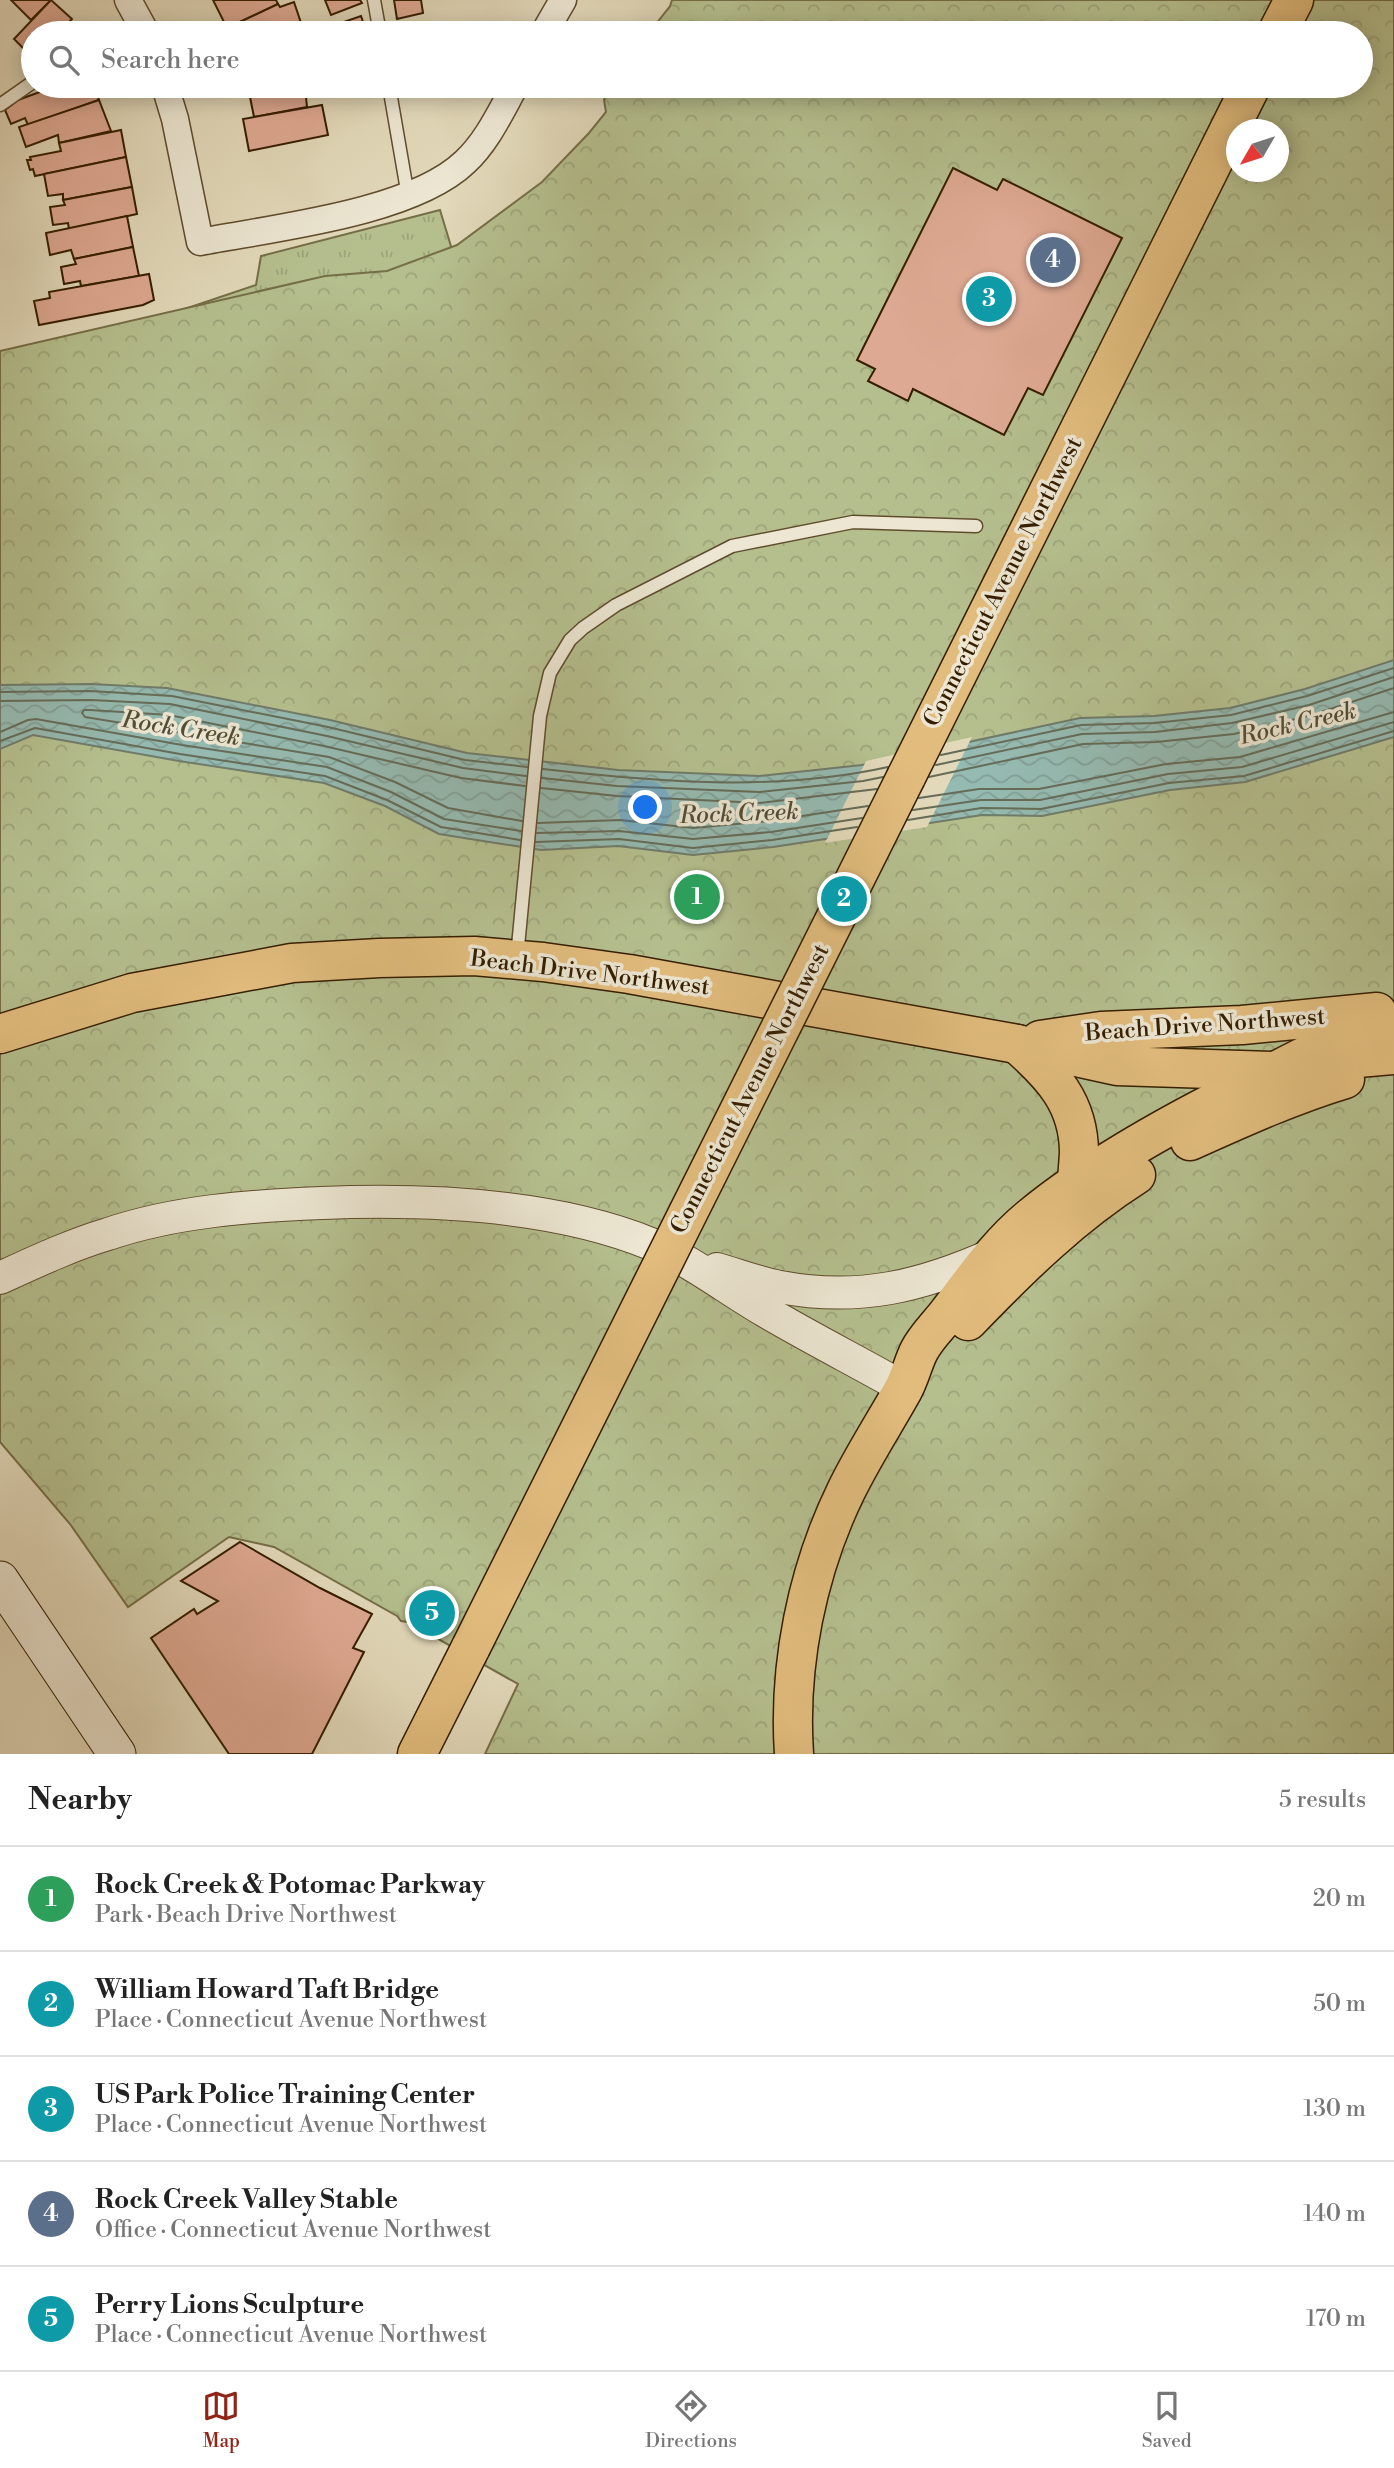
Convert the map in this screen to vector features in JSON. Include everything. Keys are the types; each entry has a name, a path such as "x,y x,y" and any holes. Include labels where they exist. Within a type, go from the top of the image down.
{"main road":[{"path":"1284,21 1294,0"},
{"name":"Connecticut Avenue Northwest","path":"417,1754 1245,98"},
{"name":"Beach Drive Northwest","path":"0,1034 132,993 292,963 474,956 629,974 1017,1044 1117,1066 1275,1071 1394,1055"},
{"name":"Beach Drive Northwest","path":"1017,1044 1101,1031 1242,1026 1394,1011"},
{"path":"904,1388 933,1363 966,1324 1026,1262 1077,1200 1210,1103 1320,1047 1364,1029 1394,1022"},
{"path":"1017,1044 1047,1071 1061,1088 1072,1111 1079,1152 1077,1200"},
{"path":"794,1754 796,1673 809,1594 844,1494 880,1426 904,1388 920,1348 993,1254 1031,1217 1116,1188 1185,1144 1316,1088 1394,1065"},
{"path":"5,1598 117,1754"}],"street":[{"path":"128,0 138,21"},
{"path":"551,21 563,0"},
{"path":"168,98 200,242 345,214 408,196 439,182 465,163 481,144 508,98"},
{"path":"0,1278 107,1234 146,1224 195,1214 265,1205 362,1202 465,1204 555,1217 614,1231 685,1260 778,1287 820,1293 852,1293 904,1287 947,1274 993,1254"},
{"path":"685,1260 763,1310 904,1388"}],"lane":[{"path":"374,0 378,21"},
{"path":"0,105 21,90"},
{"path":"391,98 408,196"},
{"path":"517,960 543,696 555,664 570,640 616,606 732,546 853,522 976,526"}],"green space":[{"path":"672,0 1394,0 1394,1754 485,1754 518,1684 408,1622 401,1621 397,1616 274,1547 229,1537 128,1607 70,1524 0,1442 0,351 325,276 387,271 457,245 542,182 606,112 605,98 1373,98 1373,21 658,21"},
{"path":"440,210 453,253 399,357 155,319 256,285 261,256"}],"water":[{"name":"Rock Creek","path":"1394,660 1394,737 1245,782 1170,790 1042,816 982,815 773,847 693,855 618,846 541,850 439,834 385,806 324,783 33,735 0,749 0,685 91,684 167,688 330,720 467,753 618,770 759,776 862,765 1080,718 1154,716 1230,708 1305,689"}],"pier":[{"path":"972,737 927,827 825,843 866,761"}],"building":[{"path":"11,0 51,0 31,20"},
{"path":"51,0 72,19 70,21 31,21"},
{"path":"213,0 276,0 278,4 242,21 224,21"},
{"path":"325,0 360,0 362,3 331,15"},
{"path":"394,0 421,0 423,13 397,19"},
{"path":"294,2 300,21 242,21 278,4 280,7"},
{"path":"361,16 363,21 346,21"},
{"path":"21,32 21,46 14,39"},
{"path":"250,98 306,98 307,107 254,117"},
{"path":"18,100 99,100 28,125 25,118 11,124 5,110"},
{"path":"99,100 111,131 59,143 58,135 26,147 19,127"},
{"path":"322,105 328,135 249,151 243,119"},
{"path":"121,130 126,157 35,176 33,169 30,170 27,160 31,160 30,157 61,151 59,143"},
{"path":"126,157 132,187 63,200 63,194 48,196 44,174"},
{"path":"953,168 997,190 1003,179 1122,238 1043,395 1028,388 1004,435 913,389 908,401 868,381 875,369 857,360"},
{"path":"132,187 137,214 69,229 68,223 53,225 50,207 65,205 63,200"},
{"path":"127,216 133,247 74,259 71,250 50,255 46,233"},
{"path":"133,247 139,276 81,286 80,281 64,284 61,267 76,264 74,259"},
{"path":"149,274 154,300 143,305 39,325 34,301 50,298 49,292"},
{"path":"240,1542 372,1614 353,1648 364,1652 312,1754 229,1754 151,1638 194,1609 197,1614 218,1601 181,1581"}],"place":[{"name":"Rock Creek Valley Stable","path":"1053,260"},
{"name":"US Park Police Training Center","path":"989,299"},
{"name":"Rock Creek & Potomac Parkway","path":"697,897"},
{"name":"William Howard Taft Bridge","path":"844,899"},
{"name":"Perry Lions Sculpture","path":"432,1613"}]}
